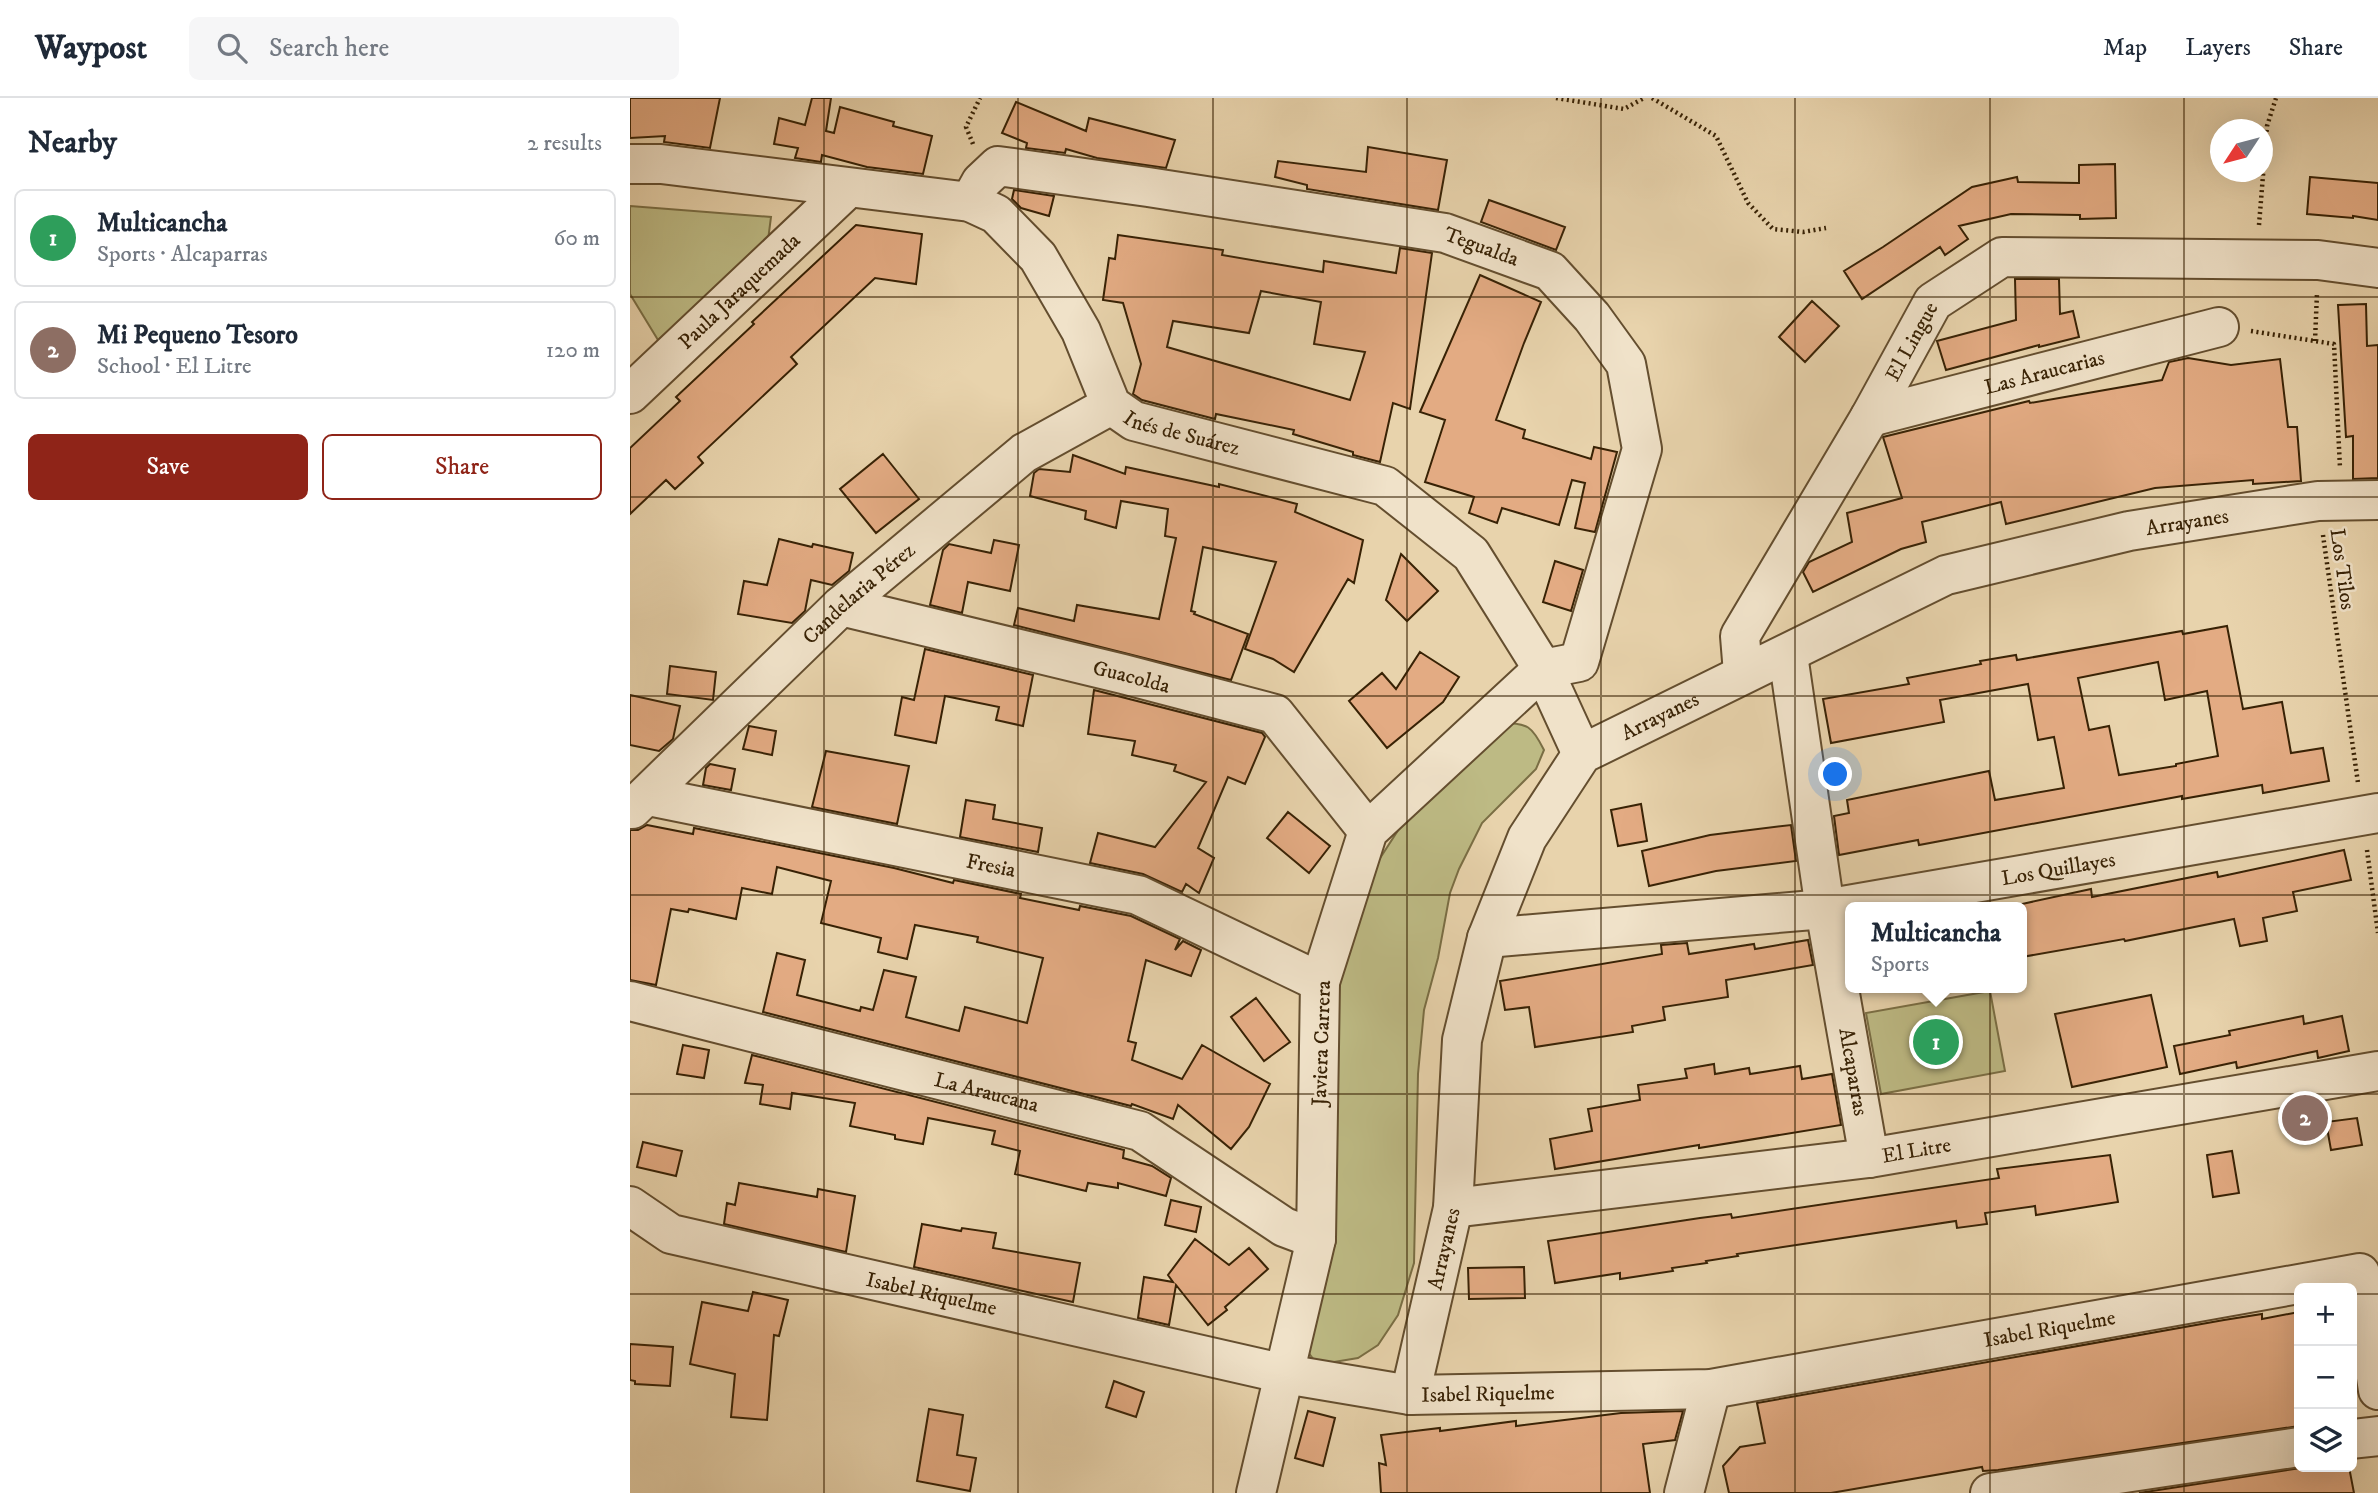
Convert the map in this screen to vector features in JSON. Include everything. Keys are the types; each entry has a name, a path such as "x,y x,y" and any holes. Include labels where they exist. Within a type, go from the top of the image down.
{"street":[{"name":"Inés de Suárez","path":"630,164 661,163 970,202 996,214 1038,257 1081,331 1111,405 1134,421 1385,486 1471,555 1543,670 1582,754"},
{"name":"Tegualda","path":"970,202 981,182 998,166 1445,233 1550,271 1592,317 1626,364 1642,449 1579,662 1543,670"},
{"name":"Paula Jaraquemada","path":"630,394 848,188"},
{"name":"El Lingue","path":"1744,673 1740,636 1870,417 1933,302 2002,257 2318,260 2378,268"},
{"name":"Las Araucarias","path":"1870,417 2219,327"},
{"name":"Candelaria Pérez","path":"639,803 841,606 1024,453 1111,405"},
{"name":"Arrayanes","path":"1410,1395 1453,1208 1462,1040 1487,938 1527,838 1582,754 1946,575 2129,531 2346,500"},
{"name":"Guacolda","path":"841,606 1275,713 1368,831"},
{"name":"Alcaparras","path":"1788,655 1825,909 1870,1158"},
{"name":"Javiera Carrera","path":"1256,1493 1316,1239 1320,982 1368,831 1543,670"},
{"name":"Fresia","path":"639,803 1138,895 1320,982"},
{"name":"Los Quillayes","path":"1865,902 2370,814"},
{"name":"Los Quillayes","path":"1487,938 1845,906"},
{"name":"La Araucana","path":"630,1001 1140,1131 1284,1227 1316,1239"},
{"name":"El Litre","path":"1453,1208 1870,1158 2378,1071"},
{"name":"Isabel Riquelme","path":"630,1206 671,1234 1285,1374 1410,1395 1711,1389 2360,1273 2378,1390"},
{"path":"1684,1493 1711,1389"},
{"path":"2357,1438 2378,1436"},
{"path":"1990,1493 2294,1448"}],"path":[{"path":"1556,98 1624,109 1644,98"},
{"path":"1652,98 1716,136 1748,203 1773,229 1803,232 1826,228"},
{"path":"2256,260 2267,126 2276,98"},
{"path":"2219,327 2315,341 2318,260"},
{"name":"Los Tilos","path":"2315,341 2334,344 2378,933"}],"shaded area":[{"path":"630,206 771,217 767,248 658,340 630,294"},
{"path":"1501,723 1528,727 1544,750 1536,769 1482,823 1450,893 1438,958 1424,1010 1418,1074 1414,1263 1398,1315 1378,1345 1358,1358 1328,1363 1314,1360 1305,1348 1326,1282 1333,1219 1333,1000 1364,883 1408,815"},
{"path":"1990,993 2005,1071 1881,1094 1866,1013"}],"building":[{"path":"630,98 720,98 710,148 664,142 665,136 630,138"},
{"path":"812,98 831,98 826,131 834,133 840,107 894,122 893,126 932,136 923,174 867,167 822,155 821,162 795,158 798,148 774,144 779,118 805,125"},
{"path":"1016,102 1086,131 1089,118 1175,140 1166,168 1097,158 1066,149 1065,153 1026,148 1027,143 1002,133"},
{"path":"1368,147 1447,160 1438,210 1307,189 1307,185 1275,177 1278,161 1366,172"},
{"path":"2115,164 2116,218 2080,219 2080,215 2011,214 1959,226 1968,239 1945,255 1940,247 1862,299 1844,271 1972,187 2017,177 2018,182 2079,183 2079,165"},
{"path":"2310,177 2378,183 2378,220 2307,214"},
{"path":"1014,190 1054,196 1049,216 1021,208 1012,199"},
{"path":"1489,200 1565,227 1556,250 1481,222"},
{"path":"856,225 922,234 916,284 875,278 791,357 797,364 698,457 703,463 675,489 666,480 630,514 630,448 680,401 676,397 754,324 752,322"},
{"path":"1118,235 1223,250 1222,255 1323,272 1324,261 1396,273 1400,248 1432,253 1410,409 1393,403 1380,462 1293,434 1294,430 1216,414 1215,419 1142,400 1133,394 1141,364 1123,303 1103,300 1109,258 1115,259","holes":["1261,291 1321,302 1314,344 1365,352 1350,400 1167,347 1173,321 1249,333"]},
{"path":"1480,275 1541,302 1496,420 1525,430 1523,438 1591,459 1594,447 1617,452 1595,532 1575,528 1585,483 1572,480 1559,525 1502,508 1497,523 1469,513 1474,497 1425,482 1445,420 1420,412"},
{"path":"2015,279 2059,279 2060,314 2073,311 2079,337 1946,370 1937,341 2016,320"},
{"path":"1812,301 1839,326 1805,362 1779,337"},
{"path":"2366,304 2367,346 2378,345 2378,478 2353,479 2353,436 2346,437 2338,305"},
{"path":"2188,358 2231,365 2280,359 2288,427 2297,427 2301,481 2253,484 2253,480 2155,488 2006,524 2001,502 1922,522 1926,542 1901,549 1813,592 1803,572 1809,562 1852,542 1847,513 1902,498 1883,437 2029,401 2030,403 2162,380 2169,362"},
{"path":"883,454 919,499 876,533 840,489"},
{"path":"1073,455 1125,474 1126,467 1219,487 1219,484 1297,504 1295,512 1363,540 1354,583 1348,579 1294,672 1273,659 1245,649 1276,562 1203,547 1191,611 1248,634 1231,680 1014,625 1018,608 1074,621 1077,605 1159,619 1176,538 1165,536 1168,509 1121,501 1116,528 1085,519 1086,511 1030,496 1034,473 1039,469 1070,472"},
{"path":"779,539 853,553 849,571 832,585 811,580 805,611 792,623 738,614 744,581 767,585"},
{"path":"994,540 1019,545 1010,591 968,582 962,613 930,605 943,550 949,544 991,553"},
{"path":"1401,554 1438,591 1407,621 1386,600"},
{"path":"1555,561 1583,570 1571,611 1543,602"},
{"path":"2227,626 2243,709 2282,702 2291,753 2323,748 2329,781 2263,793 2262,785 2182,799 2182,796 1919,845 1918,840 1839,855 1834,816 1849,813 1847,800 1989,771 1995,800 2064,788 2054,737 2038,740 2028,684 1940,700 1944,722 1831,743 1823,699 1909,684 1907,678 1981,664 1980,661 2016,655 2017,660 2182,631 2183,634","holes":["2158,662 2165,700 2207,691 2218,756 2119,775 2109,726 2089,730 2078,678"]},
{"path":"925,649 1033,675 1023,726 996,720 999,707 945,696 936,743 895,735 902,697 914,700"},
{"path":"1420,652 1459,677 1443,702 1387,748 1349,701 1382,673 1396,689"},
{"path":"670,666 716,672 713,700 667,694"},
{"path":"1094,690 1262,733 1265,737 1245,784 1228,777 1198,848 1214,858 1199,893 1186,884 1182,892 1143,874 1090,863 1098,833 1155,847 1206,782 1174,771 1176,765 1132,755 1135,741 1088,734"},
{"path":"630,695 680,706 673,739 659,751 630,745"},
{"path":"749,726 776,731 772,755 743,749"},
{"path":"826,751 909,766 897,824 812,807"},
{"path":"710,764 735,769 731,790 703,785 706,768"},
{"path":"966,800 995,805 993,819 1042,828 1038,852 960,837"},
{"path":"1641,804 1647,841 1618,846 1611,810"},
{"path":"1288,812 1330,846 1309,873 1267,838"},
{"path":"647,825 693,834 694,828 894,868 953,883 954,880 1021,894 1020,898 1079,910 1080,906 1131,916 1180,939 1175,950 1183,941 1201,950 1191,976 1146,960 1128,1041 1136,1043 1132,1060 1182,1079 1202,1045 1270,1084 1249,1127 1231,1149 1178,1105 1173,1119 1132,1104 1131,1106 763,1012 777,953 805,960 797,995 860,1011 861,1007 873,1010 884,970 916,977 906,1017 959,1031 965,1007 1027,1023 1043,958 977,942 978,937 915,925 907,959 878,952 881,938 821,923 831,881 777,867 772,894 742,888 736,919 689,909 688,912 671,909 656,985 630,980 630,830 638,830"},
{"path":"1791,825 1796,861 1716,871 1649,886 1642,851 1710,835"},
{"path":"2344,850 2351,880 2293,892 2297,911 2263,918 2267,941 2240,946 2234,919 2125,941 2124,939 2027,956 2027,903 2091,889 2092,897 2217,872 2218,877"},
{"path":"1808,940 1813,965 1726,980 1728,997 1663,1007 1665,1020 1632,1026 1633,1032 1535,1047 1529,1007 1505,1010 1500,981 1662,954 1661,945 1687,943 1689,954 1754,944 1755,949"},
{"path":"2151,995 2167,1067 2072,1087 2055,1014"},
{"path":"1256,998 1290,1042 1264,1061 1231,1017"},
{"path":"2303,1016 2304,1024 2342,1016 2349,1051 2318,1058 2317,1051 2237,1068 2236,1062 2180,1074 2174,1046 2230,1035 2229,1031"},
{"path":"683,1045 709,1050 704,1078 677,1074"},
{"path":"752,1055 1124,1150 1123,1158 1152,1166 1171,1178 1166,1196 1118,1183 1118,1188 1088,1183 1086,1191 1015,1174 1020,1151 992,1144 995,1131 928,1118 923,1144 850,1126 855,1103 792,1093 790,1109 760,1104 763,1085 745,1083"},
{"path":"1714,1064 1715,1074 1749,1068 1750,1074 1800,1066 1802,1079 1832,1074 1841,1125 1555,1169 1550,1139 1592,1131 1588,1109 1640,1100 1638,1085 1687,1078 1685,1069"},
{"path":"2357,1118 2362,1145 2331,1150 2326,1122"},
{"path":"643,1142 682,1151 676,1176 637,1167"},
{"path":"2232,1151 2239,1193 2213,1197 2207,1155"},
{"path":"2110,1155 2118,1202 2036,1215 2035,1206 1985,1213 1987,1224 1957,1228 1956,1221 1737,1254 1738,1256 1706,1261 1707,1263 1672,1268 1673,1271 1620,1279 1620,1273 1555,1283 1548,1241 1731,1214 1732,1218 1999,1178 1997,1169"},
{"path":"739,1183 817,1197 818,1189 855,1196 846,1252 724,1224 727,1203 735,1205"},
{"path":"1171,1200 1201,1207 1196,1232 1165,1225"},
{"path":"922,1224 961,1231 962,1228 996,1233 993,1248 1080,1263 1073,1302 914,1267"},
{"path":"1195,1239 1229,1265 1249,1248 1268,1269 1208,1325 1176,1285 1169,1325 1138,1318 1144,1277 1173,1282 1168,1275"},
{"path":"1524,1267 1525,1298 1469,1299 1468,1268"},
{"path":"753,1292 788,1300 779,1336 774,1335 767,1420 731,1417 735,1374 690,1364 702,1302 748,1311"},
{"path":"2294,1313 2294,1427 1998,1470 1983,1471 1982,1467 1831,1493 1729,1493 1723,1466 1740,1447 1765,1443 1757,1403 2224,1320 2262,1314 2262,1319"},
{"path":"630,1344 673,1347 670,1386 635,1384 635,1381 630,1380"},
{"path":"1114,1381 1144,1392 1136,1417 1106,1407"},
{"path":"929,1409 963,1415 957,1455 976,1458 970,1491 917,1481"},
{"path":"1308,1411 1335,1418 1323,1466 1295,1458"},
{"path":"1683,1411 1675,1440 1643,1444 1650,1493 1381,1493 1379,1463 1386,1465 1381,1435 1440,1428 1440,1431 1516,1421 1516,1426 1621,1413"},
{"path":"2294,1469 2294,1472 2350,1472 2354,1493 2139,1493"}],"place":[{"name":"Multicancha","path":"1936,1042"},
{"name":"Mi Pequeno Tesoro","path":"2305,1118"}]}
